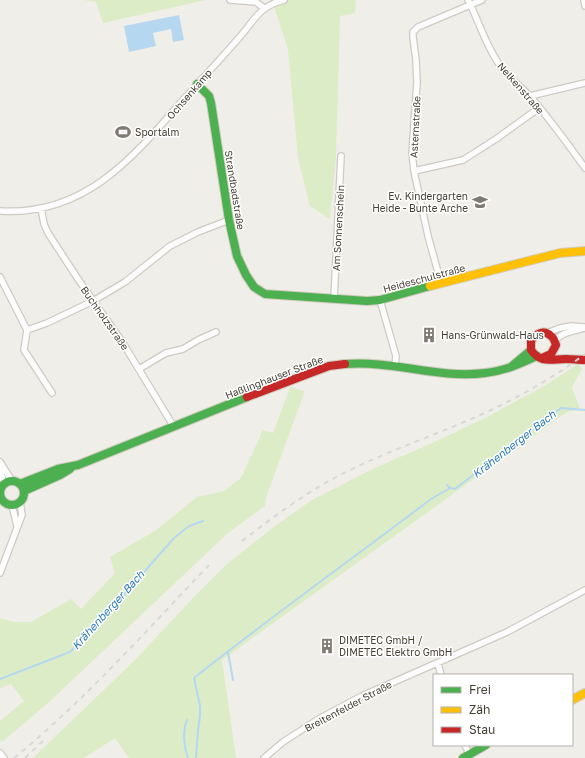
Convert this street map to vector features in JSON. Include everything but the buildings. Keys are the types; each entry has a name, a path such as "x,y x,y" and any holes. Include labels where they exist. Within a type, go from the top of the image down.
{"main road":[{"name":"Strandbadstraße","path":"197,84 209,96 211,103 229,220 237,256 254,287 265,294"},
{"name":"Heideschulstraße","path":"265,294 367,302 380,300 560,253 585,251"},
{"path":"564,359 555,349 555,340 552,336 547,333 538,333 534,336 530,344 531,350 534,354 540,357 553,361 564,359 585,360"},
{"path":"540,357 548,356 555,349"},
{"name":"Haßlinghauser Straße","path":"510,368 531,350"},
{"name":"Haßlinghauser Straße","path":"19,485 60,475 78,465 174,426 309,372 327,367 362,363 467,375 489,373 523,365 540,357"},
{"path":"19,485 23,499 20,502 12,505 1,500 2,488 19,485"},
{"path":"573,699 585,693"},
{"path":"466,756 484,746"}],"street":[{"path":"230,0 256,2 264,8"},
{"name":"Ochsenkamp","path":"0,210 10,211 41,208 59,203 78,195 110,175 130,159 242,36 264,8 274,2 284,0"},
{"path":"469,2 482,0"},
{"path":"584,0 585,6"},
{"name":"Nelkenstraße","path":"469,2 485,40 499,63 507,74 530,96 585,168"},
{"name":"Asternstraße","path":"441,283 428,236 414,171 412,153 417,82 413,32 418,27 469,2"},
{"path":"530,96 585,82"},
{"path":"414,171 463,160 496,139 539,108"},
{"name":"Am Sonnenschein","path":"334,299 342,156"},
{"name":"Buchholzstraße","path":"41,208 44,224 48,233 121,340 174,426"},
{"path":"28,330 93,301 125,282 170,246 198,232 229,220"},
{"path":"0,277 28,330 24,350 52,393"},
{"path":"380,300 396,356 395,367"},
{"path":"547,333 571,326 585,328"},
{"path":"555,340 563,335 585,328"},
{"path":"139,369 166,353 183,350 198,340 216,332"},
{"path":"0,462 19,485"},
{"path":"0,470 2,488"},
{"path":"0,572 22,516 20,502"},
{"path":"12,505 17,526"},
{"name":"Breitenfelder Straße","path":"264,758 284,742 317,720 362,696 507,632 585,590"},
{"path":"438,663 441,674"},
{"path":"465,746 466,756"},
{"path":"0,753 4,758"}],"green space":[{"path":"84,0 206,0 103,23 96,2"},
{"path":"272,0 356,0 355,13 340,16 336,156 330,219 310,206 298,158 288,49"},
{"path":"578,364 582,369 572,387 580,409 567,412 222,660 236,758 129,758 115,738 84,758 33,758 136,659 227,564 275,526 312,500 375,468 489,416 546,385"},
{"path":"290,387 305,391 266,497 265,506 228,533 48,703 2,742 0,740 0,721 24,701 11,684 0,688 0,618 13,622 31,622 71,599 81,609 115,573 110,557 155,531 197,497 224,491 241,478 263,430 273,433"}],"water":[{"path":"179,15 184,40 173,42 171,29 153,33 156,46 129,52 124,26"}],"waterway":[{"name":"Krähenberger Bach","path":"447,485 450,488 455,489 561,408 585,410"},
{"path":"196,758 200,706 194,678 282,610 431,499 450,488"},
{"name":"Krähenberger Bach","path":"0,679 70,652 94,628 107,610 122,597 174,538 189,526 203,521"},
{"path":"228,652 233,680"},
{"path":"187,720 184,729 184,739 188,758"}],"railway":[{"path":"242,541 265,523 327,482 377,458 503,404 551,377 585,354"},
{"path":"14,758 66,713 209,565"},
{"path":"25,758 45,739"}],"traffic: fast":[{"path":"197,84 209,96 211,103 229,220 237,256 246,275 254,287 265,294 367,301 380,300 430,286"},
{"path":"512,366 531,350"},
{"path":"345,364 363,363 450,374 467,374 499,371 537,356"},
{"path":"20,484 58,469 78,465 247,397"},
{"path":"24,491 70,469"},
{"path":"12,481 17,482 23,488 24,493 23,498 17,504 12,505 7,504 1,498 0,493 1,488 7,482 12,481"},
{"path":"463,758 484,746"}],"traffic: slow":[{"path":"430,286 560,253 585,251"},
{"path":"573,699 585,693"}],"traffic: jam":[{"path":"542,358 551,354 556,345 552,337 545,333 537,334 531,341 531,350 539,357 547,360 585,360"},
{"path":"247,397 329,366 345,364"}],"place":[{"name":"Sportalm","path":"123,132"},
{"name":"Ev. Kindergarten Heide - Bunte Arche","path":"480,202"},
{"name":"Hans-Grünwald-Haus","path":"429,335"},
{"name":"DIMETEC GmbH / DIMETEC Elektro GmbH","path":"327,646"}]}
